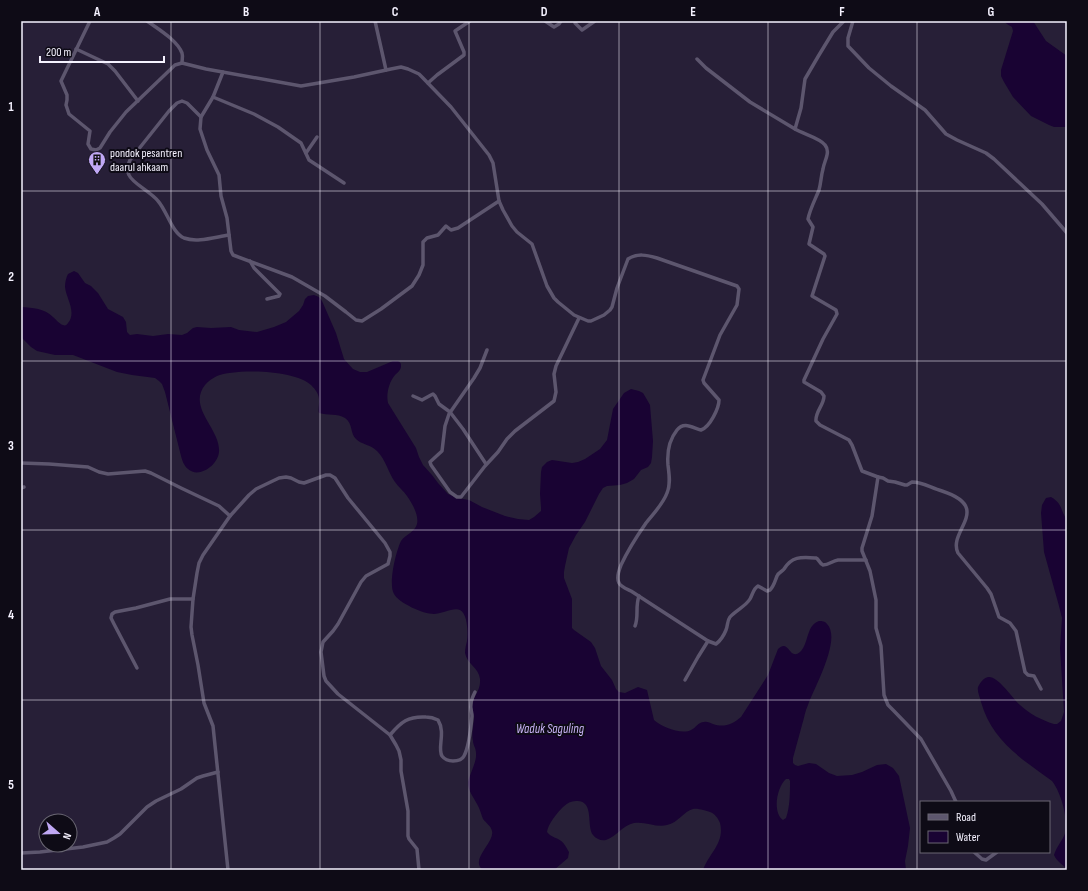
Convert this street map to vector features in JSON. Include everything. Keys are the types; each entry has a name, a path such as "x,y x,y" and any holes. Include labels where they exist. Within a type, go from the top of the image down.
{"street":[{"path":"90,21 62,79 62,84 66,95 68,112 90,131 88,144 91,149 96,150 100,148 119,120 175,65 182,63 301,86 386,70 408,68 419,74 457,113 492,160 499,201 509,221 517,232 532,244 547,286 554,298 568,311 579,318 591,321 610,310 628,259 635,255 646,255 735,284 739,289 737,306 720,335 703,380 719,400 716,412 703,430 699,430 689,425 684,425 677,429 671,439 668,455 668,492 630,547 620,569 618,580 620,584 714,644 718,643 732,614 750,600 751,594 756,587 758,586 767,591 770,590 774,586 778,574 783,571 788,563 796,558 816,558 823,565 829,564 834,560 866,560"},
{"path":"147,21 164,33 180,49 182,54 182,63"},
{"path":"375,21 386,70"},
{"path":"428,83 464,55 455,31 470,21"},
{"path":"545,21 554,26 559,24 561,21"},
{"path":"575,23 582,30 595,21"},
{"path":"795,129 801,108 805,79 833,32 844,21"},
{"path":"853,21 847,42 854,54 891,86 925,110 946,134 986,153 994,159 1042,204 1067,232"},
{"path":"76,49 108,64 138,101"},
{"path":"697,60 750,102 802,134 822,142 826,146 827,155 820,185 808,219 813,227 809,244 825,256 812,296 836,310 837,314 823,339 804,380 804,382 821,392 824,396 816,416 816,421 820,425 849,440 862,471 888,481 905,485 912,482 923,483 953,496 963,503 967,509 967,515 956,549 991,594 999,617 1010,623 1016,630 1026,672 1028,675 1034,676 1041,689"},
{"path":"223,72 213,96 201,117 200,129 207,150 219,175 221,196 227,218 231,251 233,255 292,277 324,296 356,320 362,321 412,286 423,265 423,244 426,239 436,236 446,226 452,230 458,228 499,201"},
{"path":"213,96 254,114 278,127 301,143 309,160 344,183"},
{"path":"201,117 187,103 180,101 177,103 130,160 127,170 132,180 151,193 158,200 176,233 182,237 197,240 229,235"},
{"path":"306,153 317,137"},
{"path":"250,261 254,268 280,293 279,296 267,299"},
{"path":"487,350 474,378 450,412 445,426 442,451 430,462 450,492 454,496 460,498 507,439 554,401 556,392 554,379 555,370 579,318"},
{"path":"413,396 422,400 434,394 439,404 450,412 463,429 486,464"},
{"path":"21,463 88,467 108,474 145,471 152,473 218,506 230,516"},
{"path":"228,870 213,726 204,703 192,634 193,599 197,573 201,559 220,530 230,516 256,489 279,478 291,478 304,483 330,475 335,478 348,498 385,543 390,552 390,556 388,564 366,576 360,582 340,620 323,642 321,652 324,676 332,689 390,735 399,751 408,811 408,836 418,852 419,870"},
{"path":"878,477 872,516 862,548 870,571 876,600 876,628 881,646 885,699 892,710 921,739 956,801"},
{"path":"636,626 636,606 639,596"},
{"path":"137,668 114,624 112,614 170,599 193,599"},
{"path":"686,680 708,641"},
{"path":"390,735 397,727 411,717 433,717 438,720 442,728 441,755 452,762 460,760 464,756 469,739 472,716 471,704 475,692"},
{"path":"21,853 75,848 107,842 120,834 147,807 156,801 181,789 197,778 218,772"},
{"path":"975,853 982,859 986,860 995,853"}],"water":[{"path":"1004,21 1033,21 1046,41 1067,56 1067,127 1054,127 1031,116 1013,97 1004,82 1001,76 1001,70 1013,31 1012,27"},
{"name":"Waduk Saguling","path":"74,271 78,273 85,283 91,286 98,293 108,309 123,317 126,322 127,332 130,335 182,335 197,327 231,327 239,330 257,332 286,322 299,311 308,296 314,295 319,297 336,333 344,359 353,369 360,372 367,372 393,361 398,361 401,363 399,371 393,378 390,385 387,396 388,403 416,448 423,465 438,483 448,494 457,498 469,500 505,516 518,519 529,520 541,511 540,494 542,467 547,462 552,460 572,463 578,462 600,449 607,440 613,409 624,393 631,389 643,393 650,405 653,441 651,463 648,467 641,470 634,479 627,483 603,488 569,548 564,578 572,599 572,628 591,642 595,648 601,666 619,692 625,693 638,687 647,690 654,720 666,728 682,732 691,730 702,722 721,726 732,723 741,717 768,675 778,649 785,646 793,654 800,652 803,649 812,626 819,621 825,622 831,631 829,652 821,676 806,710 793,763 798,766 809,763 816,764 829,773 837,776 852,775 877,765 886,764 893,768 899,776 910,828 905,861 906,870 703,870 716,848 721,830 718,819 712,813 700,809 693,809 671,824 663,826 634,823 630,824 610,838 602,840 596,838 591,831 589,814 586,805 582,802 572,801 566,804 558,812 547,832 562,842 569,852 568,858 554,870 483,870 479,866 480,856 490,840 492,831 490,826 483,819 468,785 476,756 472,738 474,717 472,705 479,687 480,679 478,672 468,660 465,653 467,624 463,612 460,610 454,609 437,614 429,614 406,604 394,594 392,589 392,575 397,552 401,541 416,527 417,517 411,502 395,482 385,462 374,449 354,437 348,420 339,416 319,413 318,394 311,385 293,376 280,373 251,371 226,373 217,376 205,385 201,394 200,402 202,410 215,435 219,452 218,457 212,466 202,471 192,472 184,465 165,392 159,381 155,378 117,372 73,355 55,355 37,351 21,337 21,307 42,310 50,314 59,323 65,325 68,324 71,310 65,287 68,274","holes":["786,779 789,779 789,805 786,818 783,820 777,806 778,793"]},
{"path":"1051,497 1058,502 1067,520 1067,870 1054,855 1066,830 1064,808 1059,792 1052,781 1019,757 1000,738 986,716 978,693 978,687 984,679 987,677 993,678 1001,684 1020,705 1032,714 1040,719 1054,724 1061,721 1064,712 1060,648 1062,618 1044,552 1041,513 1042,505 1046,498"}],"place":[{"name":"pondok pesantren daarul ahkaam","path":"97,175"}]}
